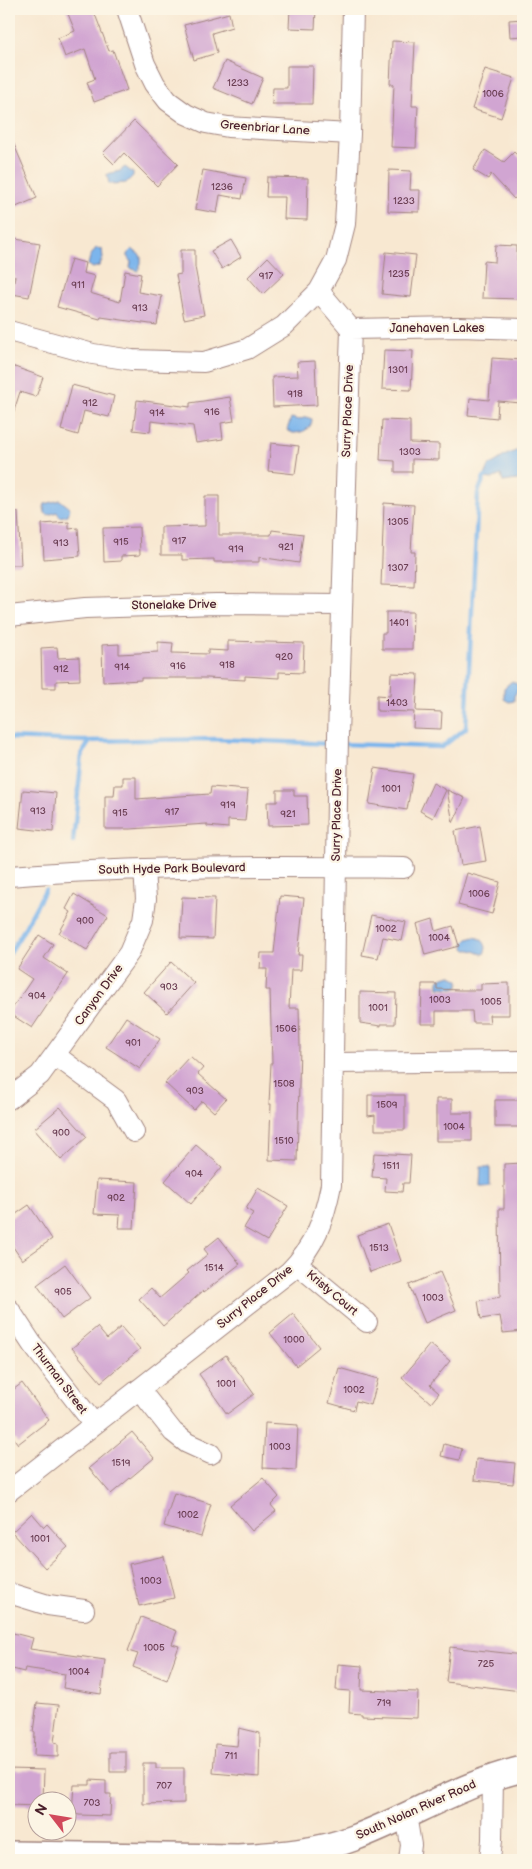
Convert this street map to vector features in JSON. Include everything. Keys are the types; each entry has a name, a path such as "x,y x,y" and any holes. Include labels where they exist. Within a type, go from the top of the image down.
{"main road":[{"name":"South Nolan River Road","path":"9,1854 71,1858 157,1858 259,1856 312,1849 352,1838 464,1787 523,1769"}],"street":[{"name":"Greenbriar Lane","path":"127,9 145,64 154,84 168,101 186,114 206,123 228,126 350,134"},
{"path":"9,331 93,354 132,360 204,362 247,349 284,326 319,291 336,260 345,224 350,134 353,9"},
{"path":"319,291 351,329"},
{"name":"Janehaven Lakes","path":"351,329 523,328"},
{"name":"Surry Place Drive","path":"9,1491 289,1272 297,1264 319,1231 327,1206 331,1185 334,1063 340,605 351,329"},
{"name":"Stonelake Drive","path":"9,616 85,608 216,604 340,605"},
{"name":"South Hyde Park Boulevard","path":"9,876 77,870 404,868"},
{"name":"Canyon Drive","path":"9,1099 40,1075 130,953 142,920 146,899 144,869"},
{"path":"55,1055 116,1100 134,1132"},
{"path":"334,1063 523,1061"},
{"name":"Kristy Court","path":"297,1264 367,1322"},
{"name":"Thurman Street","path":"9,1309 32,1344 94,1424"},
{"path":"139,1389 173,1432 187,1443 211,1454"},
{"path":"9,1593 48,1605 84,1610"},
{"path":"490,1860 493,1777"},
{"path":"406,1815 411,1845 409,1860"}],"water":[{"path":"125,167 133,173 133,176 126,183 109,184 107,174 120,171"},
{"path":"96,248 102,249 103,258 99,266 93,268 88,265 90,257"},
{"path":"132,249 141,256 138,271 130,268 131,262 127,254"},
{"path":"306,417 312,419 312,423 306,430 293,433 287,430 291,418 299,420"},
{"path":"523,448 523,479 503,482 501,475 492,479 484,478 489,466 506,455"},
{"path":"60,500 70,508 68,515 60,517 57,512 48,515 45,513 45,504"},
{"path":"512,681 519,688 514,696 514,701 509,702 504,699 504,688"},
{"path":"474,937 485,943 484,954 465,948 464,943"},
{"path":"450,975 459,980 459,986 454,988 439,987 439,979"},
{"path":"481,1167 490,1167 490,1186 480,1186"}],"building":[{"path":"66,9 93,9 109,51 113,50 127,90 94,102 87,82 95,79 85,49 65,57 58,38 75,31"},
{"path":"290,9 316,9 315,29 289,28"},
{"path":"229,13 232,27 212,33 217,53 194,60 184,25"},
{"path":"523,19 523,36 510,37 509,20"},
{"path":"392,41 415,42 412,106 418,106 416,148 391,147 394,84 390,84"},
{"path":"225,61 263,78 252,104 213,88"},
{"path":"287,66 313,66 312,104 272,104 273,88 287,88"},
{"path":"485,69 514,78 501,118 472,109"},
{"path":"134,121 178,164 157,186 124,153 114,164 103,153"},
{"path":"9,133 37,198 9,210"},
{"path":"485,150 504,162 514,152 523,161 523,190 514,199 491,174 488,179 473,170"},
{"path":"203,170 246,178 242,199 220,195 217,213 195,209"},
{"path":"389,170 411,171 410,190 420,190 419,212 388,211"},
{"path":"267,177 308,178 307,220 284,219 285,197 266,197"},
{"path":"9,238 40,243 29,297 12,294 15,276 9,275"},
{"path":"231,240 241,257 222,269 211,251"},
{"path":"496,245 517,246 517,260 523,260 523,299 482,298 484,261 495,262"},
{"path":"181,250 195,250 195,267 204,315 184,319 176,275 181,274"},
{"path":"386,252 416,255 411,297 382,294"},
{"path":"268,257 284,274 263,294 248,277"},
{"path":"71,259 85,263 83,273 95,276 90,293 120,302 125,271 141,274 138,292 162,296 157,325 101,317 100,319 57,307"},
{"path":"384,350 413,351 411,390 382,389"},
{"path":"492,358 523,360 521,403 498,401 497,418 468,415 470,398 489,400"},
{"path":"315,361 317,405 273,407 272,377 298,376 297,362"},
{"path":"9,365 43,377 36,397 20,392 11,420 9,420"},
{"path":"72,385 114,396 109,417 84,411 78,435 61,430"},
{"path":"230,397 234,421 221,423 223,439 196,443 193,426 151,421 150,432 133,430 137,400 190,407 190,403"},
{"path":"382,420 410,421 410,443 439,444 439,460 412,459 412,472 395,472 395,461 380,460"},
{"path":"271,443 299,446 295,474 268,471"},
{"path":"205,496 219,496 219,535 271,535 272,530 303,534 299,563 259,557 259,562 214,562 214,559 182,560 182,555 161,555 161,527 205,526"},
{"path":"384,503 414,505 411,552 415,552 414,586 381,585"},
{"path":"9,512 18,512 21,565 9,565"},
{"path":"69,522 69,529 78,528 80,556 44,559 42,524"},
{"path":"139,527 140,555 121,556 121,561 104,562 103,528"},
{"path":"386,612 413,612 412,649 382,649 382,633 386,633"},
{"path":"228,641 304,643 303,673 279,672 279,678 245,676 245,680 141,678 141,680 103,682 102,645 119,644 119,654 158,652 158,642 173,643 172,653 208,654 208,650 228,651"},
{"path":"57,647 58,658 79,657 80,680 56,681 56,688 42,688 41,648"},
{"path":"391,673 418,674 416,711 442,712 441,729 413,728 414,712 377,711 377,695 390,696"},
{"path":"375,768 413,774 407,810 369,804"},
{"path":"123,777 136,777 136,799 210,794 211,787 248,790 245,821 228,820 228,828 207,826 207,824 105,829 105,796 114,796 115,785 123,785"},
{"path":"433,783 446,790 433,818 420,811"},
{"path":"23,790 56,793 53,832 19,828"},
{"path":"277,790 294,790 294,796 307,796 308,825 268,826 267,802 277,802"},
{"path":"447,790 465,798 453,823"},
{"path":"480,826 486,861 461,865 455,831"},
{"path":"467,873 500,882 492,914 458,905"},
{"path":"74,894 108,915 87,950 59,933 71,912 66,909"},
{"path":"280,896 304,898 298,955 302,955 301,970 291,970 289,1008 299,1008 297,1161 269,1160 271,1104 269,1104 272,1063 270,990 266,990 267,969 260,969 261,953 274,953"},
{"path":"182,897 215,898 213,939 180,938"},
{"path":"371,915 406,922 402,941 383,937 378,958 362,955"},
{"path":"433,919 436,931 453,926 459,946 425,955 417,924"},
{"path":"39,935 53,944 44,958 68,974 32,1028 9,1013 32,979 17,969"},
{"path":"171,962 194,983 167,1013 144,992"},
{"path":"509,983 509,1015 489,1015 490,1023 473,1023 472,1011 436,1011 436,1024 421,1024 422,984 437,984 437,989 481,990 481,984"},
{"path":"360,992 396,993 395,1024 381,1024 381,1026 360,1023"},
{"path":"126,1017 160,1039 140,1069 106,1047"},
{"path":"190,1056 203,1068 198,1074 226,1099 214,1112 202,1101 194,1110 165,1083"},
{"path":"368,1095 405,1095 405,1130 375,1130 375,1115 368,1116"},
{"path":"436,1099 452,1099 452,1113 472,1113 472,1141 436,1141"},
{"path":"495,1100 523,1100 523,1127 495,1127"},
{"path":"60,1107 87,1137 61,1160 34,1129"},
{"path":"196,1145 222,1167 191,1204 165,1181"},
{"path":"374,1153 411,1155 409,1183 403,1183 402,1192 385,1191 386,1178 372,1177"},
{"path":"523,1163 523,1331 503,1333 500,1316 481,1319 478,1301 500,1297 499,1209 504,1209 504,1164"},
{"path":"97,1180 137,1182 134,1228 119,1228 120,1215 94,1214"},
{"path":"258,1188 288,1206 267,1241 244,1228 253,1213 246,1209"},
{"path":"29,1205 52,1239 22,1260 9,1241 9,1219"},
{"path":"388,1224 401,1261 370,1272 357,1235"},
{"path":"219,1237 240,1264 203,1291 163,1326 139,1299 151,1288 160,1298 189,1273 187,1271 208,1254 204,1249"},
{"path":"65,1264 90,1298 62,1319 37,1285"},
{"path":"440,1272 456,1310 425,1323 409,1285"},
{"path":"293,1314 319,1347 296,1366 270,1333"},
{"path":"97,1327 107,1339 121,1327 140,1349 101,1382 72,1348"},
{"path":"430,1344 450,1361 430,1385 439,1393 431,1403 402,1378"},
{"path":"226,1355 254,1394 227,1414 199,1374"},
{"path":"339,1368 378,1379 371,1405 356,1401 354,1410 329,1403"},
{"path":"22,1383 49,1420 18,1444 9,1432 9,1393"},
{"path":"265,1423 298,1425 296,1470 263,1468"},
{"path":"132,1432 154,1458 111,1494 89,1468"},
{"path":"444,1444 462,1449 459,1460 441,1456"},
{"path":"476,1459 515,1463 513,1484 474,1480"},
{"path":"263,1478 279,1497 271,1505 276,1511 252,1531 230,1505"},
{"path":"174,1493 211,1504 201,1537 164,1526"},
{"path":"32,1513 44,1527 47,1524 68,1547 45,1568 12,1532"},
{"path":"164,1556 174,1598 139,1606 129,1564"},
{"path":"141,1617 177,1631 172,1644 179,1646 167,1680 133,1667 138,1654 128,1651"},
{"path":"9,1632 33,1638 30,1649 105,1660 101,1694 63,1688 65,1674 25,1668 24,1672 9,1668"},
{"path":"450,1647 523,1655 521,1691 446,1682"},
{"path":"338,1664 362,1666 361,1690 418,1692 417,1718 362,1716 362,1714 349,1713 350,1691 336,1690"},
{"path":"37,1703 59,1705 54,1742 58,1743 58,1757 34,1756 35,1732 33,1732"},
{"path":"239,1728 260,1733 259,1777 213,1773 215,1744 237,1746"},
{"path":"110,1752 126,1752 126,1772 110,1772"},
{"path":"143,1763 156,1763 156,1768 184,1768 184,1803 143,1804"},
{"path":"9,1769 44,1770 43,1792 28,1792 28,1806 9,1805"},
{"path":"90,1780 106,1781 106,1794 111,1794 110,1816 78,1815 78,1792 73,1792 74,1785 90,1785"}],"waterway":[{"path":"342,744 442,747 466,728 478,493 484,478 487,476"},
{"path":"9,738 84,741 216,739 332,744"},
{"path":"73,842 82,754 90,741"},
{"path":"9,954 45,890"}]}
